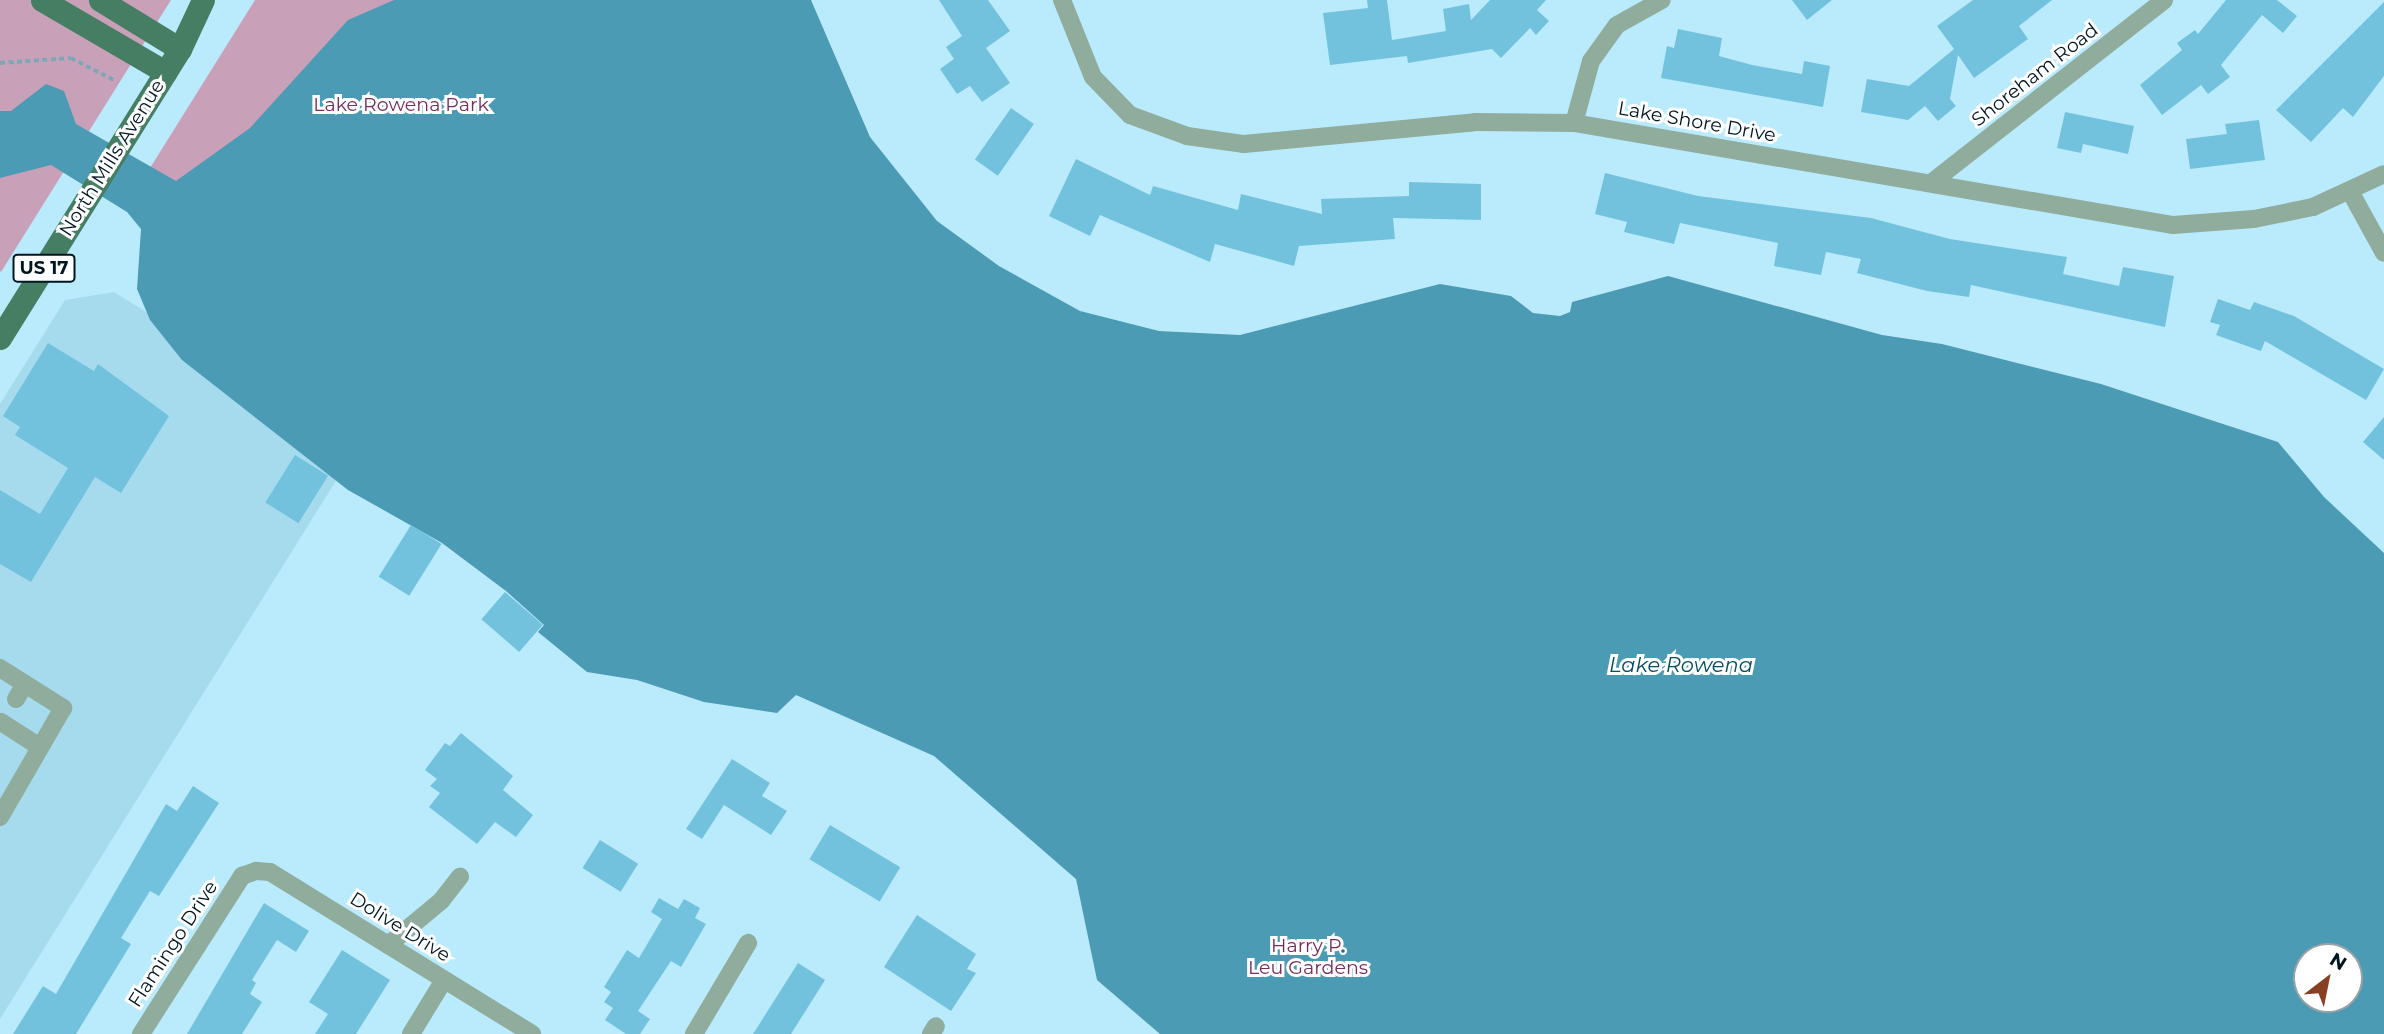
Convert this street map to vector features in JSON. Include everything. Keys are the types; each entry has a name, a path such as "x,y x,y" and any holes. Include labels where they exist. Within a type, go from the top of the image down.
{"main road":[{"path":"42,0 165,72"},
{"path":"100,0 180,49"},
{"name":"North Mills Avenue","path":"180,49 203,0"},
{"name":"North Mills Avenue","path":"0,338 165,72 220,0"}],"street":[{"name":"Lake Shore Drive","path":"1062,0 1093,77 1130,115 1187,136 1244,144 1475,122 1574,122 2173,225 2254,219 2351,193 2384,174"},
{"path":"1574,122 1591,61 1617,26 1662,0"},
{"name":"Shoreham Road","path":"1931,183 2164,0"},
{"path":"2351,193 2384,253"},
{"path":"0,668 10,708 40,747"},
{"path":"1,808 63,708 10,708"},
{"name":"Dolive Drive","path":"242,876 270,872 532,1034"},
{"name":"Flamingo Drive","path":"141,1034 242,876"},
{"path":"388,945 441,901 460,877"},
{"path":"694,1034 748,943"},
{"path":"411,1034 444,980"}],"path":[{"path":"0,63 71,58 116,81"}],"shaded area":[{"path":"114,292 359,444 0,1019 0,404 65,300"}],"green space":[{"path":"0,0 171,0 1,272 0,271"},
{"name":"Lake Rowena Park","path":"255,0 588,0 261,234 150,168"}],"water":[{"name":"Lake Rowena","path":"394,0 811,0 870,137 937,221 999,266 1080,311 1159,331 1240,335 1440,284 1511,296 1533,313 1560,316 1570,312 1572,302 1668,276 1882,335 1942,344 2101,384 2278,442 2324,497 2384,553 2384,1034 1160,1034 1097,980 1076,879 934,756 796,695 777,713 704,702 637,680 587,672 538,632 544,625 506,591 442,543 348,490 182,360 150,320 137,289 141,229 127,212 51,165 0,178 0,111 11,111 46,84 64,91 76,124 176,181 250,128 348,20"}],"building":[{"path":"939,0 988,0 1010,31 986,48 1010,83 982,102 970,86 957,94 940,69 954,59 946,47 962,36"},
{"path":"1367,0 1387,0 1392,40 1446,31 1443,9 1469,4 1471,20 1490,0 1546,0 1537,10 1549,21 1536,35 1530,28 1501,58 1492,49 1408,63 1407,56 1330,65 1323,13 1368,8"},
{"path":"1792,0 1832,0 1807,20"},
{"path":"1973,0 2052,0 2019,26 2028,39 1974,78 1958,55 1950,99 1956,106 1938,121 1925,106 1908,120 1861,112 1867,79 1909,86 1954,49 1937,26"},
{"path":"2226,0 2277,0 2297,16 2283,33 2262,15 2221,65 2230,77 2208,94 2201,85 2162,115 2140,85 2182,50 2177,43 2195,30 2198,34"},
{"path":"2384,2 2384,76 2353,117 2343,108 2311,142 2276,110"},
{"path":"1678,29 1722,38 1719,56 1752,65 1802,74 1804,61 1830,66 1823,107 1661,78 1667,46 1674,48"},
{"path":"1011,108 1034,124 998,176 975,160"},
{"path":"2065,112 2134,126 2128,154 2083,144 2081,153 2057,148"},
{"path":"2259,120 2265,160 2190,169 2186,139 2227,134 2225,124"},
{"path":"1076,159 1150,195 1153,186 1238,210 1241,194 1322,214 1321,199 1409,196 1409,182 1481,184 1481,220 1393,218 1395,239 1299,246 1294,266 1215,244 1210,262 1100,215 1090,236 1049,216"},
{"path":"1605,173 1698,196 1871,218 1950,239 2067,257 2063,274 2119,286 2123,267 2174,276 2165,327 1971,285 1969,297 1927,291 1857,273 1861,259 1826,252 1821,275 1774,266 1778,243 1680,223 1674,244 1624,232 1627,222 1595,214"},
{"path":"2218,299 2250,310 2254,302 2294,316 2384,369 2366,400 2265,341 2261,351 2216,335 2220,325 2210,322"},
{"path":"48,343 94,371 98,364 169,416 121,493 95,477 31,582 0,564 0,490 40,514 68,468 15,435 20,427 3,416"},
{"path":"2384,417 2384,460 2363,442"},
{"path":"295,455 328,476 298,523 265,502"},
{"path":"411,525 442,544 409,596 379,577"},
{"path":"505,592 543,625 519,652 481,619"},
{"path":"461,733 513,776 503,790 533,815 516,837 495,822 477,844 429,807 440,793 430,786 437,779 425,770 445,743 450,746"},
{"path":"732,759 770,783 762,796 787,811 771,835 724,805 702,839 686,829"},
{"path":"193,786 219,803 159,896 150,891 121,938 131,944 76,1034 13,1034 43,986 56,994 166,804 177,811"},
{"path":"830,825 900,867 880,902 809,859"},
{"path":"600,840 638,864 621,892 583,868"},
{"path":"659,898 678,909 684,899 700,908 695,918 706,924 681,967 671,961 638,1011 650,1019 640,1034 626,1034 605,1020 613,1008 604,1002 611,992 604,987 627,950 639,958 662,919 651,912"},
{"path":"264,903 309,931 296,952 277,940 252,980 256,983 250,994 262,1002 242,1034 187,1034"},
{"path":"917,915 976,954 967,969 976,973 951,1011 884,967"},
{"path":"342,950 390,980 356,1034 315,1034 328,1014 309,1002"},
{"path":"798,963 825,980 791,1034 753,1034"}],"park label":[{"name":"Harry P. Leu Gardens","path":"1308,957"}]}
